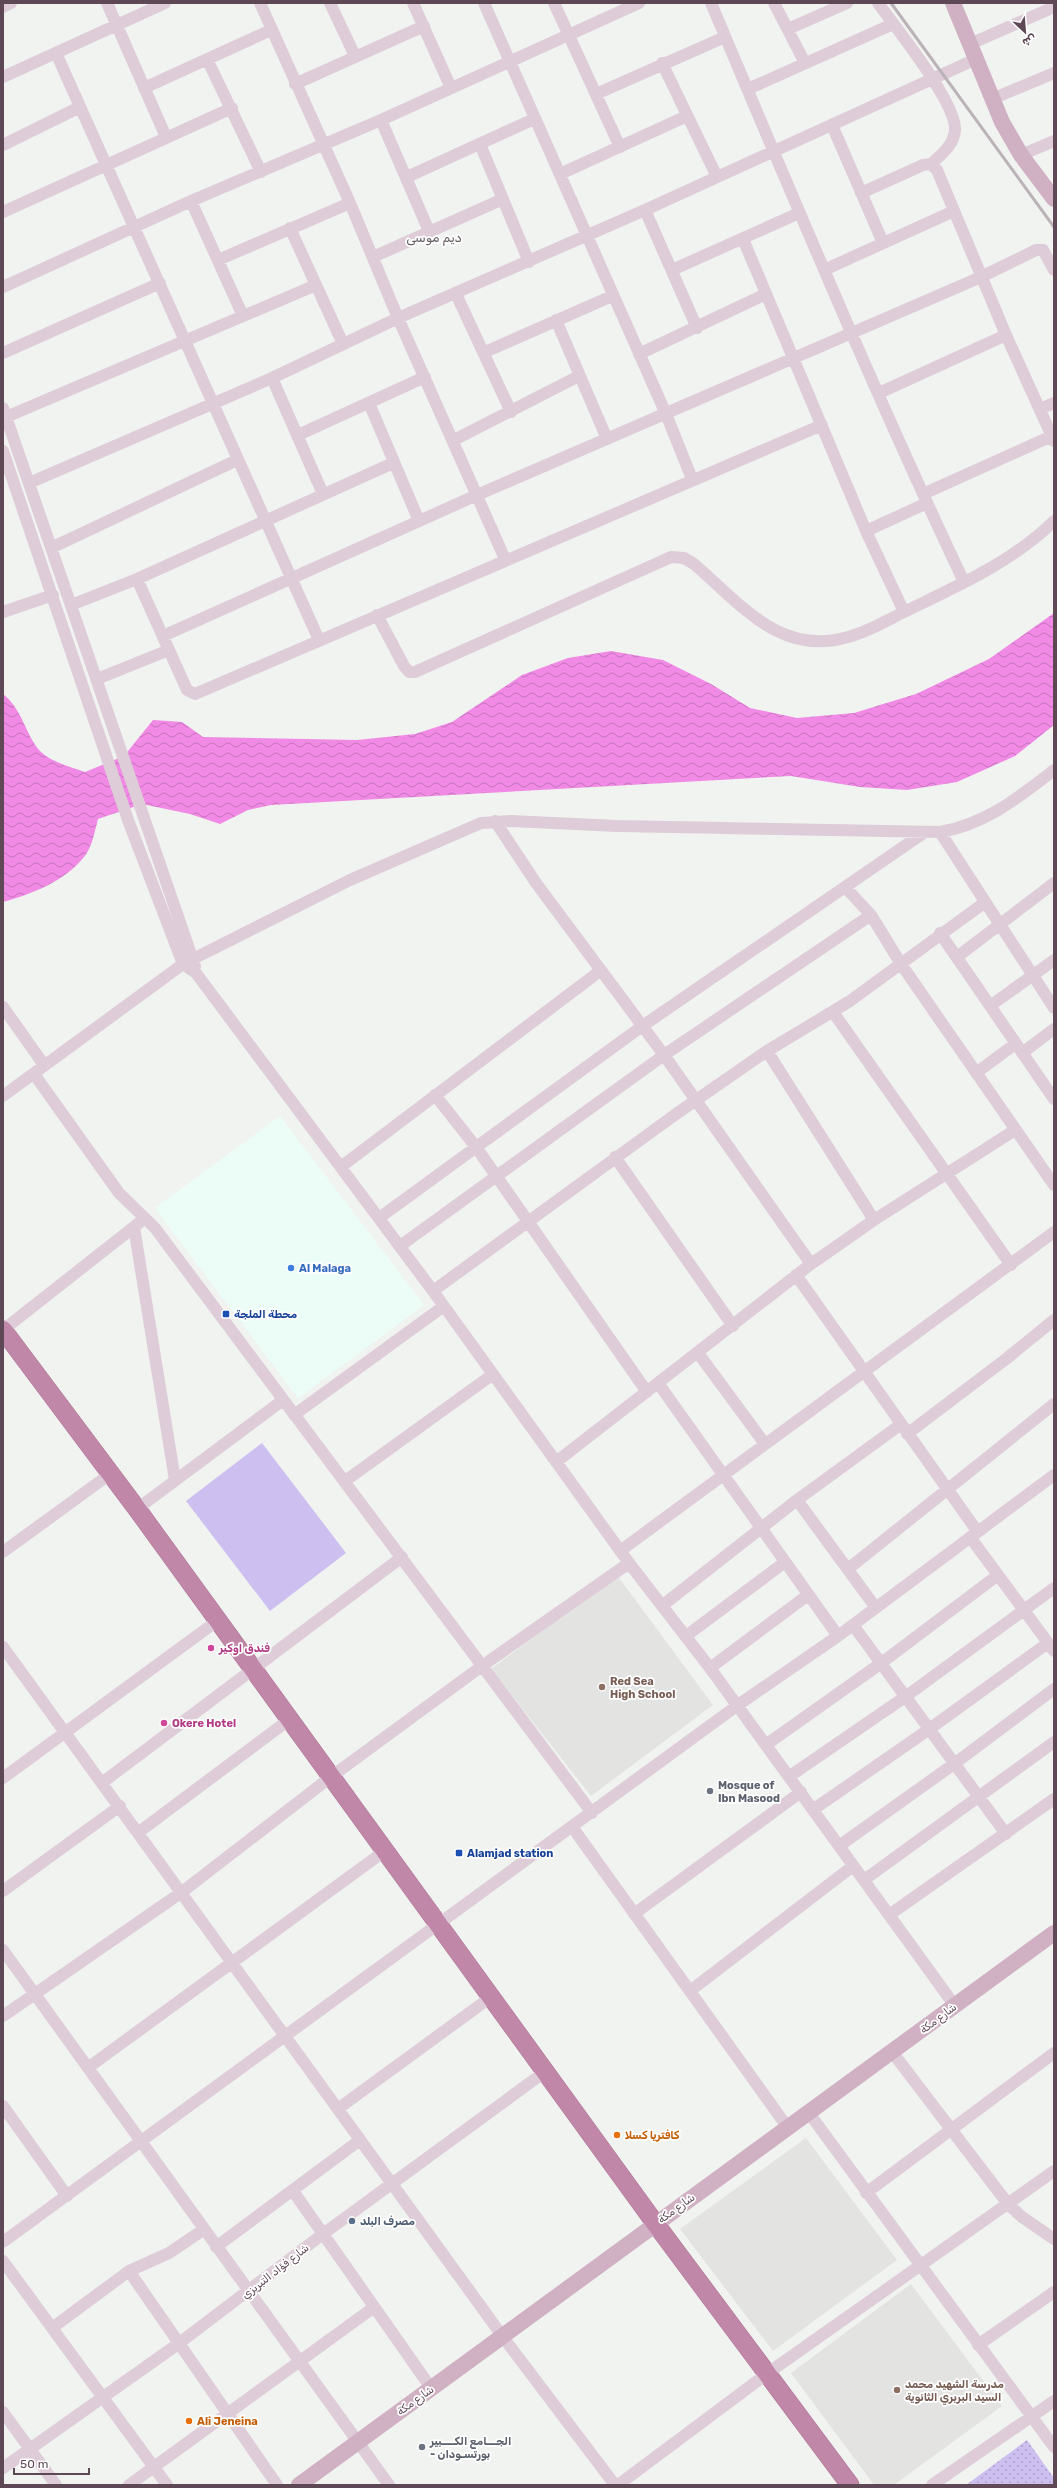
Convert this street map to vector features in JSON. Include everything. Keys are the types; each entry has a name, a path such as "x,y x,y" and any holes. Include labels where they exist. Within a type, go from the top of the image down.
{"highway":[{"path":"3,1330 137,1509 217,1621 332,1776 655,2223 850,2485"}],"main road":[{"path":"953,3 1002,122 1021,155 1054,199"},
{"name":"شارع مكة","path":"300,2485 431,2388 503,2337 655,2223 893,2053 1054,1933"}],"street":[{"path":"3,7 11,3"},
{"path":"107,3 166,137"},
{"path":"3,77 165,3"},
{"path":"260,3 295,84 350,203 398,318 454,440 505,559"},
{"path":"413,3 451,88"},
{"path":"484,3 612,296 666,414 692,479"},
{"path":"554,3 620,147"},
{"path":"4,285 191,201 381,120 639,3"},
{"path":"710,3 824,270 964,582"},
{"path":"774,3 805,63"},
{"path":"788,29 847,3"},
{"path":"861,193 923,165 931,164 948,148 955,130 952,113 932,79 878,3"},
{"path":"333,4 354,56"},
{"path":"970,44 1054,7"},
{"path":"748,89 893,24"},
{"path":"295,84 354,56 424,26"},
{"path":"144,88 271,30"},
{"path":"596,94 662,63 725,37"},
{"path":"56,53 80,108 108,165 160,283 184,342 319,640"},
{"path":"207,59 232,108 261,172"},
{"path":"30,484 272,378 398,318 529,262 976,59"},
{"path":"662,63 717,177"},
{"path":"992,99 1054,73"},
{"path":"3,145 80,108"},
{"path":"3,212 232,108"},
{"path":"560,174 687,116"},
{"path":"407,177 534,119"},
{"path":"381,120 407,177 429,231"},
{"path":"832,125 883,243"},
{"path":"1021,155 1054,141"},
{"path":"480,144 529,262"},
{"path":"866,531 925,498 1053,439 1006,335 937,170 931,164"},
{"path":"373,257 503,199"},
{"path":"191,201 243,316"},
{"path":"218,260 350,203"},
{"path":"645,210 697,328"},
{"path":"824,270 954,212"},
{"path":"672,270 799,213"},
{"path":"290,228 343,344"},
{"path":"743,239 866,531 904,612"},
{"path":"163,636 477,495 981,277 1036,250 1043,250 1047,254 1054,270"},
{"path":"3,353 160,283"},
{"path":"188,961 142,815 5,413 184,342 316,285"},
{"path":"456,294 485,352 511,412"},
{"path":"639,354 697,328 766,294"},
{"path":"485,352 612,296"},
{"path":"556,320 607,439"},
{"path":"879,392 1006,335"},
{"path":"454,440 579,376"},
{"path":"298,435 425,377"},
{"path":"272,378 323,494"},
{"path":"369,403 393,463 419,521"},
{"path":"1040,409 1054,403"},
{"path":"137,579 187,690 195,694 505,559 822,425"},
{"path":"3,451 128,820 188,961 342,1166 620,1551 663,1605 767,1744 853,1866 955,2006"},
{"path":"51,548 237,460"},
{"path":"71,605 137,579 393,463"},
{"path":"377,615 404,666 409,672 415,672 671,558 684,558 694,564 765,624 784,636 807,642 828,642 849,637 904,612 1000,564 1054,522"},
{"path":"3,612 53,595"},
{"path":"96,679 169,650"},
{"path":"3,1096 188,961 372,869 463,829 496,821 624,826 940,832 955,829 989,817 1054,770"},
{"path":"496,821 536,883 641,1027 664,1055 811,1264"},
{"path":"379,1218 641,1027 925,832"},
{"path":"940,832 984,903 1034,975 1054,1008"},
{"path":"957,957 1054,883"},
{"path":"845,887 870,915 901,964 1054,1185"},
{"path":"433,1291 615,1157 767,1052 833,1012 901,964 940,933 984,903"},
{"path":"400,1246 496,1175 664,1055 870,915"},
{"path":"940,933 1054,1098"},
{"path":"990,1006 1054,960"},
{"path":"342,1166 600,971"},
{"path":"3,1007 44,1065"},
{"path":"833,1012 945,1174 1011,1265"},
{"path":"976,1074 1018,1048 1054,1029"},
{"path":"767,1052 874,1220"},
{"path":"34,1074 120,1193 146,1217 294,1415 402,1556 592,1813"},
{"path":"435,1095 496,1175 647,1392"},
{"path":"556,1462 811,1264 874,1220 1015,1130"},
{"path":"615,1157 733,1326"},
{"path":"3,1330 146,1217"},
{"path":"134,1227 175,1480"},
{"path":"620,1551 1054,1232"},
{"path":"796,1276 865,1372 945,1489 998,1576 1051,1647 814,1809"},
{"path":"294,1415 444,1306"},
{"path":"663,1605 797,1500 1006,1359 1054,1320"},
{"path":"698,1353 765,1444"},
{"path":"345,1481 492,1375"},
{"path":"658,1383 838,1636"},
{"path":"137,1509 283,1400"},
{"path":"848,1569 945,1489 1054,1404"},
{"path":"3,1552 110,1474"},
{"path":"3,2242 573,1828 738,1705 838,1636 1054,1475"},
{"path":"797,1500 876,1608"},
{"path":"102,1782 402,1556"},
{"path":"686,1636 785,1562"},
{"path":"3,2016 182,1892 332,1776 482,1666 629,1563"},
{"path":"767,1744 880,1664 998,1576"},
{"path":"790,1776 905,1697 1054,1588"},
{"path":"710,1668 808,1595"},
{"path":"3,1778 217,1621"},
{"path":"853,1625 928,1730 1006,1834"},
{"path":"3,1647 64,1732 140,1832 503,2337 616,2485 768,2374 1054,2171"},
{"path":"839,1846 954,1764 1054,1689"},
{"path":"140,1832 290,1719"},
{"path":"864,1880 979,1798 1054,1742"},
{"path":"634,1914 801,1792"},
{"path":"889,1915 1054,1799"},
{"path":"3,1891 120,1806"},
{"path":"573,1828 788,2128"},
{"path":"89,2067 386,1850"},
{"path":"690,1992 853,1866"},
{"path":"3,1950 89,2067 203,2230 249,2291 389,2485"},
{"path":"339,2108 491,1997"},
{"path":"893,2053 1008,2204 1022,2217 1054,2239"},
{"path":"866,2193 1054,2053"},
{"name":"شارع فؤاد التبريزي","path":"3,2468 178,2344 323,2234 546,2071"},
{"path":"3,2106 67,2196"},
{"path":"809,2113 866,2193 1054,2447"},
{"path":"216,2247 360,2140"},
{"path":"293,2190 373,2308 431,2388"},
{"path":"52,2328 129,2271 169,2253 203,2230"},
{"path":"3,2260 167,2485"},
{"path":"129,2271 178,2344 277,2485"},
{"path":"978,2345 1054,2292"},
{"path":"129,2485 298,2360 373,2308"},
{"path":"932,2485 1054,2401"},
{"path":"3,2412 56,2485"}],"shaded area":[{"path":"280,1116 424,1305 298,1398 155,1208"},
{"path":"262,1443 346,1553 270,1611 186,1501"},
{"name":"Red Sea High School","path":"617,1575 713,1705 591,1796 491,1669"},
{"path":"806,2138 897,2260 773,2351 680,2229"},
{"name":"مدرسة الشهيد محمد السيد البربري الثانوية","path":"911,2284 1002,2406 894,2485 874,2485 791,2373"},
{"path":"1027,2440 1054,2478 1054,2485 966,2485"}],"water":[{"path":"1054,613 1054,725 1015,756 957,782 907,790 860,787 791,776 271,805 248,810 220,824 190,814 142,804 98,819 93,839 87,853 76,865 58,880 36,891 3,902 3,694 15,707 40,751 55,761 85,772 124,756 153,720 182,722 203,737 357,740 415,734 452,722 522,675 568,658 611,651 663,660 711,684 750,708 797,718 854,713 916,694 989,659"}],"railway":[{"path":"891,3 1054,227"}],"place":[{"name":"Al Malaga","path":"291,1268"},
{"name":"محطة الملجة","path":"226,1314"},
{"name":"فندق اوكير","path":"211,1648"},
{"name":"Red Sea High School","path":"602,1687"},
{"name":"Okere Hotel","path":"164,1723"},
{"name":"Mosque of Ibn Masood","path":"710,1791"},
{"name":"Alamjad station","path":"459,1853"},
{"name":"كافتريا كسلا","path":"617,2135"},
{"name":"مصرف البلد","path":"352,2221"},
{"name":"مدرسة الشهيد محمد السيد البربري الثانوية","path":"897,2390"},
{"name":"Ali Jeneina","path":"189,2421"},
{"name":"الجـــامع الكــــبير - بورتسـودان","path":"422,2447"}],"district":[{"name":"ديم موسى","path":"434,237"}]}
